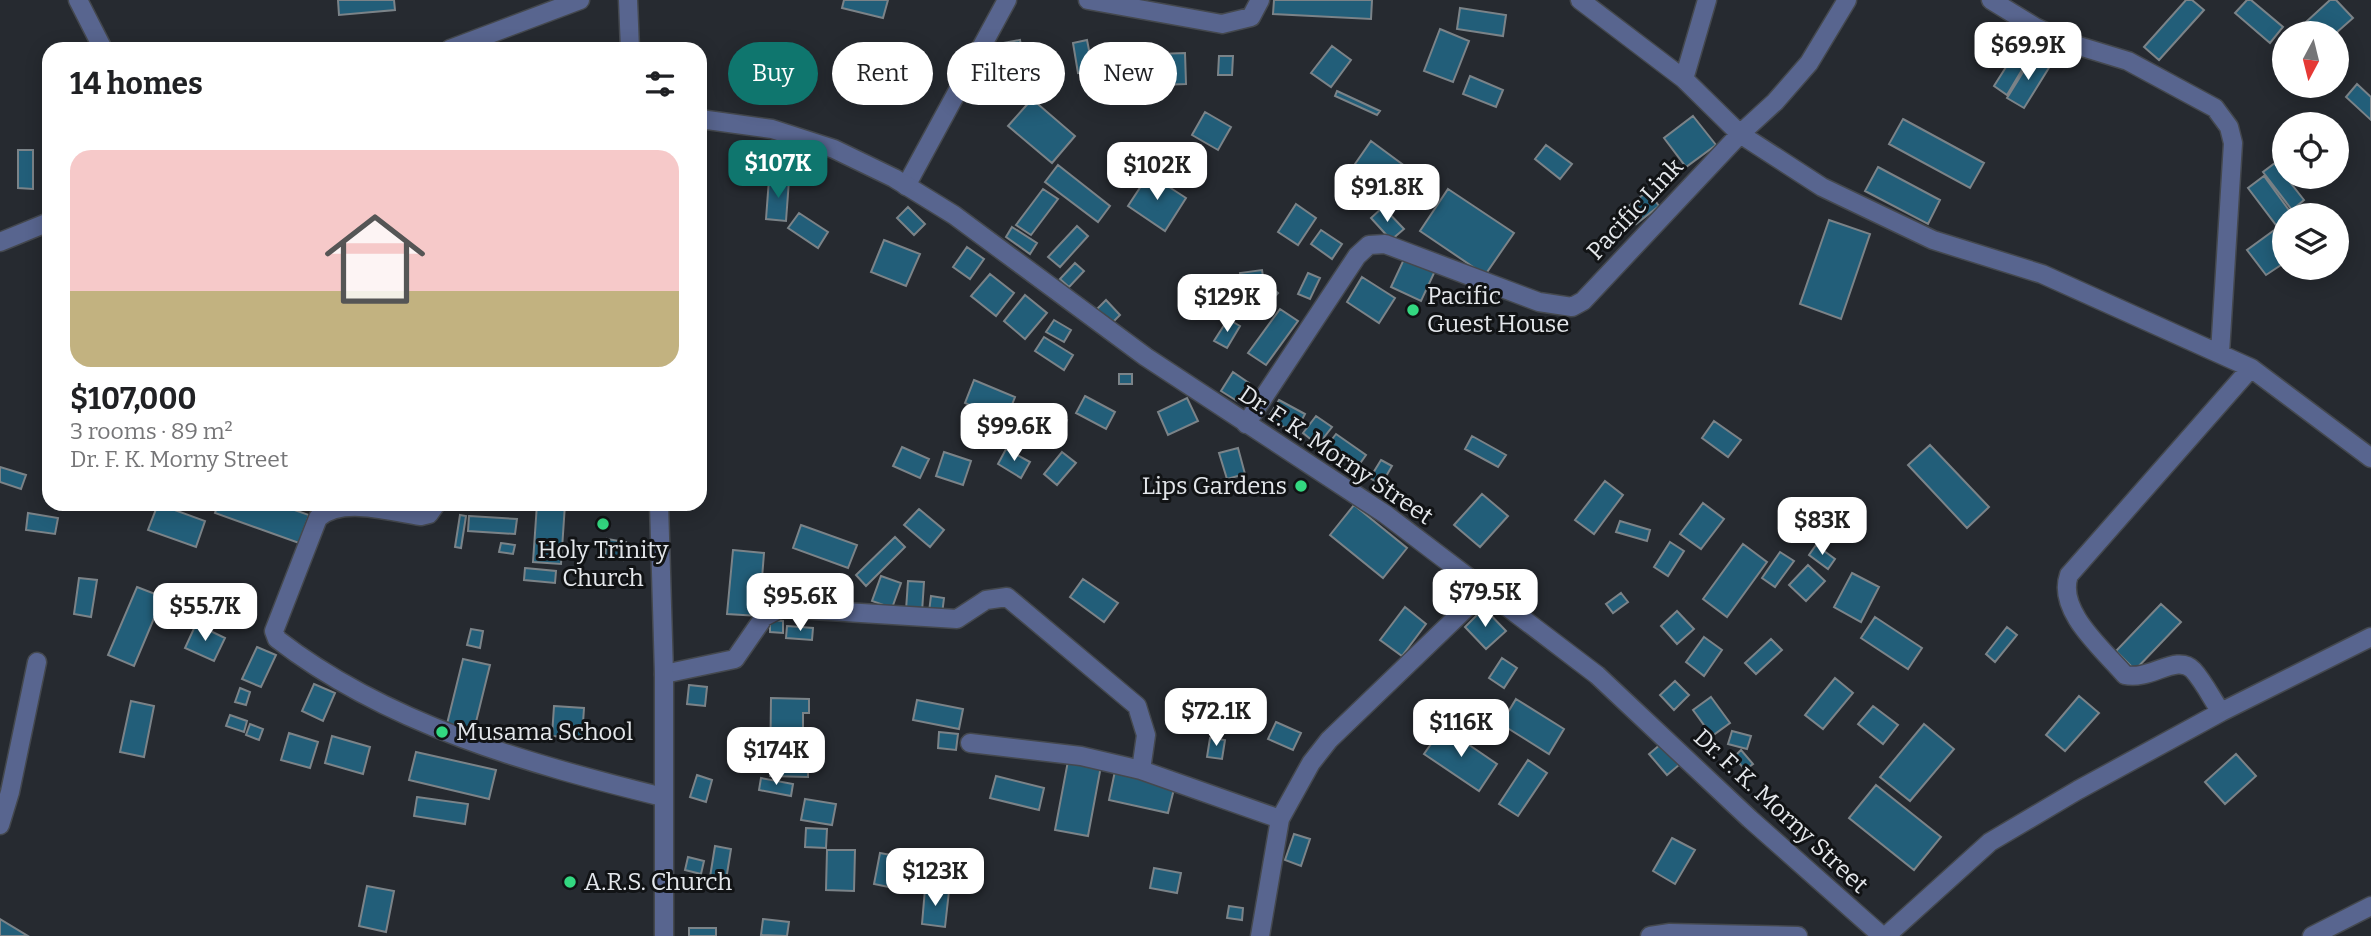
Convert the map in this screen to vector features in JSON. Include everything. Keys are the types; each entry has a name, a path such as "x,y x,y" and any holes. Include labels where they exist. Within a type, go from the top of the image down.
{"street":[{"path":"78,0 99,42"},
{"path":"469,42 580,0"},
{"path":"628,0 630,42"},
{"path":"906,186 1007,0"},
{"path":"1088,0 1223,24 1251,17 1260,0"},
{"path":"1580,0 1684,79 1740,134 1822,187 1933,240 2042,274 2251,368 2371,458"},
{"path":"1684,79 1707,0"},
{"path":"1740,134 1775,102 1809,63 1847,0"},
{"path":"1991,0 2069,43 2128,61 2215,108 2230,127 2233,143 2220,354"},
{"name":"Dr. F. K. Morny Street","path":"707,120 772,129 834,149 906,186 954,215 1146,357 1385,514 1597,674 1750,818 1884,936"},
{"name":"Pacific Link","path":"1246,424 1357,256 1369,245 1385,244 1539,302 1572,307 1583,300 1740,134"},
{"path":"0,242 42,225"},
{"path":"2221,712 2191,668 2181,663 2169,665 2149,676 2137,678 2125,675 2075,615 2067,581 2251,368"},
{"path":"325,511 318,518 274,631 277,639 342,684 465,739 548,768 663,797"},
{"path":"382,511 421,516 431,511"},
{"path":"659,511 664,674 664,936"},
{"path":"1260,936 1280,819 1311,762 1329,740 1485,590"},
{"path":"664,674 735,659 764,617 781,608 957,619 986,600 996,596 1007,597 1137,706 1146,735 1142,770"},
{"path":"1884,936 1990,842 2078,790 2221,712 2371,637"},
{"path":"0,825 10,792 37,662"},
{"path":"970,743 1081,756 1142,770 1280,819"},
{"path":"2312,936 2371,906"},
{"path":"1650,936 1670,933 1798,936"}],"building":[{"path":"338,0 394,0 395,10 339,15"},
{"path":"844,0 888,0 883,18 842,8"},
{"path":"1274,0 1372,0 1371,19 1273,14"},
{"path":"2186,0 2192,0 2204,10 2159,60 2144,47"},
{"path":"2247,0 2251,0 2276,21 2272,21 2272,41 2270,43 2235,13"},
{"path":"2330,0 2336,0 2353,18 2349,22 2307,21"},
{"path":"1460,8 1506,15 1503,36 1457,29"},
{"path":"1440,29 1469,41 1453,82 1424,71"},
{"path":"1087,40 1087,42 1079,42 1078,73 1073,43"},
{"path":"2013,42 2032,53 2007,95 1994,86 2006,67 2000,63"},
{"path":"1332,46 1351,60 1331,87 1311,73"},
{"path":"1177,53 1185,53 1186,84 1177,84"},
{"path":"1219,56 1233,56 1232,75 1218,75"},
{"path":"2033,56 2050,66 2024,108 2007,98"},
{"path":"1470,76 1503,90 1496,107 1463,94"},
{"path":"2357,84 2371,97 2371,120 2347,98"},
{"path":"1337,91 1380,111 1377,115 1335,96"},
{"path":"1027,105 1039,105 1075,136 1052,163 1008,126"},
{"path":"1205,112 1231,127 1218,150 1192,135"},
{"path":"1693,116 1716,145 1686,167 1664,138"},
{"path":"1903,119 1984,163 1970,188 1889,144"},
{"path":"1371,141 1421,178 1404,201 1355,164"},
{"path":"1546,145 1572,164 1560,179 1535,159"},
{"path":"18,150 33,150 33,189 18,188"},
{"path":"1058,165 1110,206 1098,222 1045,182"},
{"path":"2272,165 2272,184 2263,172"},
{"path":"1878,167 1940,200 1928,224 1865,191"},
{"path":"1149,174 1186,198 1165,231 1128,206"},
{"path":"2264,176 2284,203 2272,203 2272,220 2248,188"},
{"path":"769,179 789,180 786,221 766,219"},
{"path":"1043,189 1058,199 1031,235 1016,225"},
{"path":"1448,189 1514,233 1485,275 1420,231"},
{"path":"2276,189 2295,189 2304,200 2300,203 2287,203"},
{"path":"1648,191 1659,206 1636,224 1625,209"},
{"path":"1296,204 1316,218 1298,245 1278,232"},
{"path":"908,207 925,224 914,235 897,218"},
{"path":"1383,207 1404,229 1391,240 1371,218"},
{"path":"799,213 828,232 818,248 788,228"},
{"path":"1829,220 1870,234 1841,319 1800,304"},
{"path":"1077,226 1088,236 1060,267 1048,257"},
{"path":"1012,227 1037,243 1030,254 1006,237"},
{"path":"1321,230 1342,244 1332,259 1311,244"},
{"path":"2272,232 2272,271 2266,275 2247,250"},
{"path":"884,240 920,254 906,286 871,272"},
{"path":"967,247 984,259 970,279 953,267"},
{"path":"1405,257 1435,271 1421,301 1391,287"},
{"path":"1075,263 1084,271 1069,287 1060,279"},
{"path":"1262,270 1264,283 1242,286 1240,273"},
{"path":"1308,273 1320,278 1310,299 1298,294"},
{"path":"990,274 1014,293 996,316 971,296"},
{"path":"1362,277 1395,298 1379,323 1347,302"},
{"path":"1226,281 1244,297 1235,306 1218,291"},
{"path":"1269,285 1278,293 1270,302 1261,294"},
{"path":"1025,295 1047,313 1025,339 1004,321"},
{"path":"1106,300 1120,315 1112,323 1097,309"},
{"path":"1280,309 1298,321 1266,365 1248,353"},
{"path":"1228,319 1240,326 1227,348 1214,341"},
{"path":"1054,320 1071,330 1064,342 1046,332"},
{"path":"1044,337 1073,355 1064,370 1035,351"},
{"path":"1233,372 1249,383 1237,401 1221,391"},
{"path":"1119,374 1132,374 1132,384 1119,384"},
{"path":"974,380 1015,397 1006,420 965,403"},
{"path":"1085,396 1115,412 1106,429 1076,413"},
{"path":"1187,398 1198,421 1168,435 1158,412"},
{"path":"1279,400 1305,414 1295,433 1268,418"},
{"path":"1049,413 1067,420 1060,439 1042,432"},
{"path":"1316,416 1332,427 1318,445 1303,433"},
{"path":"1714,421 1741,440 1728,457 1702,438"},
{"path":"1336,434 1366,455 1356,469 1326,447"},
{"path":"1472,436 1506,455 1498,467 1465,449"},
{"path":"1930,445 1989,507 1967,528 1908,465"},
{"path":"902,447 929,459 920,478 893,466"},
{"path":"1238,448 1245,474 1227,479 1219,453"},
{"path":"1006,449 1030,462 1021,478 998,464"},
{"path":"944,452 971,461 963,485 936,476"},
{"path":"1062,452 1076,463 1057,485 1044,474"},
{"path":"1381,460 1392,466 1381,485 1370,478"},
{"path":"0,467 26,475 21,489 0,482"},
{"path":"1605,481 1623,495 1594,534 1575,520"},
{"path":"1482,494 1508,516 1480,547 1454,525"},
{"path":"1703,503 1724,519 1701,549 1680,534"},
{"path":"1354,505 1407,548 1383,578 1330,535"},
{"path":"919,509 944,530 930,547 904,525"},
{"path":"155,511 177,511 205,521 196,547 148,530"},
{"path":"297,511 309,515 299,543 215,513"},
{"path":"537,511 565,511 561,564 533,562"},
{"path":"28,513 58,518 55,534 26,530"},
{"path":"460,515 466,516 461,548 455,547"},
{"path":"469,516 517,519 515,534 468,531"},
{"path":"1620,521 1650,530 1647,541 1616,532"},
{"path":"801,525 857,545 848,568 793,548"},
{"path":"895,537 905,547 866,586 856,575"},
{"path":"607,539 626,542 623,560 605,557"},
{"path":"1670,542 1684,551 1668,576 1654,567"},
{"path":"501,543 515,545 513,554 499,552"},
{"path":"1743,544 1767,562 1727,617 1703,599"},
{"path":"1816,545 1835,559 1828,569 1809,555"},
{"path":"733,550 764,553 759,616 727,614"},
{"path":"1780,552 1794,561 1775,587 1762,578"},
{"path":"1808,565 1825,581 1806,601 1789,585"},
{"path":"525,568 556,571 555,583 524,580"},
{"path":"1852,573 1879,587 1861,622 1834,607"},
{"path":"881,576 901,583 892,608 872,601"},
{"path":"79,578 97,580 91,617 74,614"},
{"path":"1083,579 1118,603 1104,622 1070,597"},
{"path":"908,581 924,582 922,612 906,610"},
{"path":"137,587 163,597 134,666 108,655"},
{"path":"200,591 232,604 225,621 194,609"},
{"path":"1621,593 1628,602 1613,613 1606,604"},
{"path":"931,596 944,598 942,614 929,612"},
{"path":"2161,604 2181,622 2135,670 2116,651"},
{"path":"1405,607 1426,624 1402,656 1380,640"},
{"path":"1484,608 1506,631 1486,649 1465,627"},
{"path":"1677,611 1694,629 1677,644 1661,626"},
{"path":"1875,617 1922,648 1908,669 1861,638"},
{"path":"770,620 783,621 783,633 770,632"},
{"path":"196,624 225,638 214,661 185,648"},
{"path":"787,626 813,628 812,640 786,638"},
{"path":"2007,627 2017,635 1995,662 1986,654"},
{"path":"471,629 483,631 480,648 467,645"},
{"path":"1704,637 1722,650 1704,676 1686,662"},
{"path":"1771,639 1782,650 1756,674 1745,663"},
{"path":"257,647 276,655 261,687 242,679"},
{"path":"1502,658 1517,668 1504,688 1489,678"},
{"path":"463,659 490,665 473,734 446,728"},
{"path":"1835,678 1853,693 1823,729 1805,715"},
{"path":"1675,681 1689,695 1674,710 1660,695"},
{"path":"314,684 335,693 323,721 302,711"},
{"path":"689,685 707,687 705,706 687,704"},
{"path":"240,688 250,692 246,705 235,702"},
{"path":"2079,696 2099,713 2065,751 2046,735"},
{"path":"1711,697 1730,723 1712,736 1693,710"},
{"path":"771,698 809,699 809,713 803,713 803,763 808,763 808,777 770,776"},
{"path":"1516,699 1564,729 1549,754 1501,724"},
{"path":"917,700 963,709 959,729 913,720"},
{"path":"131,701 154,706 144,757 120,752"},
{"path":"554,706 584,708 582,738 552,736"},
{"path":"1873,706 1898,725 1883,744 1858,724"},
{"path":"230,715 247,721 244,732 226,726"},
{"path":"1276,722 1301,733 1293,750 1268,739"},
{"path":"250,724 263,729 259,740 246,735"},
{"path":"1924,724 1954,749 1910,801 1880,777"},
{"path":"1443,727 1497,764 1479,791 1424,754"},
{"path":"1732,731 1751,736 1747,749 1728,744"},
{"path":"939,732 958,734 956,750 938,748"},
{"path":"289,733 318,742 310,768 281,760"},
{"path":"332,736 370,747 363,774 325,763"},
{"path":"748,736 762,736 761,763 746,762"},
{"path":"1210,738 1225,740 1222,759 1207,757"},
{"path":"1661,744 1679,765 1667,775 1649,754"},
{"path":"1741,750 1753,764 1745,770 1734,757"},
{"path":"416,752 496,770 489,799 409,780"},
{"path":"2236,754 2256,776 2225,804 2205,782"},
{"path":"1528,760 1547,773 1518,816 1499,804"},
{"path":"1068,761 1101,766 1088,836 1055,830"},
{"path":"1115,771 1175,785 1168,813 1109,800"},
{"path":"697,775 712,780 706,802 690,797"},
{"path":"996,776 1044,788 1039,810 990,798"},
{"path":"761,778 793,784 791,796 759,790"},
{"path":"1876,785 1941,837 1914,870 1849,818"},
{"path":"417,797 468,804 465,824 414,816"},
{"path":"805,799 836,804 832,825 801,820"},
{"path":"806,828 827,829 826,848 805,847"},
{"path":"1294,834 1310,839 1301,866 1285,860"},
{"path":"1672,838 1695,850 1675,884 1653,871"},
{"path":"715,846 731,849 726,880 710,877"},
{"path":"827,850 855,850 854,891 826,890"},
{"path":"880,853 919,860 913,892 874,884"},
{"path":"688,857 704,861 701,874 685,870"},
{"path":"1154,868 1181,873 1177,893 1150,888"},
{"path":"367,886 394,891 386,932 359,926"},
{"path":"925,889 949,891 945,927 922,924"},
{"path":"1229,906 1243,908 1242,920 1227,918"},
{"path":"0,919 28,936 0,936"},
{"path":"763,919 789,922 787,936 761,935"},
{"path":"689,928 716,928 716,936 689,936"}],"place":[{"name":"Pacific Guest House","path":"1413,310"},
{"name":"Lips Gardens","path":"1301,486"},
{"name":"Holy Trinity Church","path":"603,524"},
{"name":"Musama School","path":"442,732"},
{"name":"A.R.S. Church","path":"570,882"}]}
